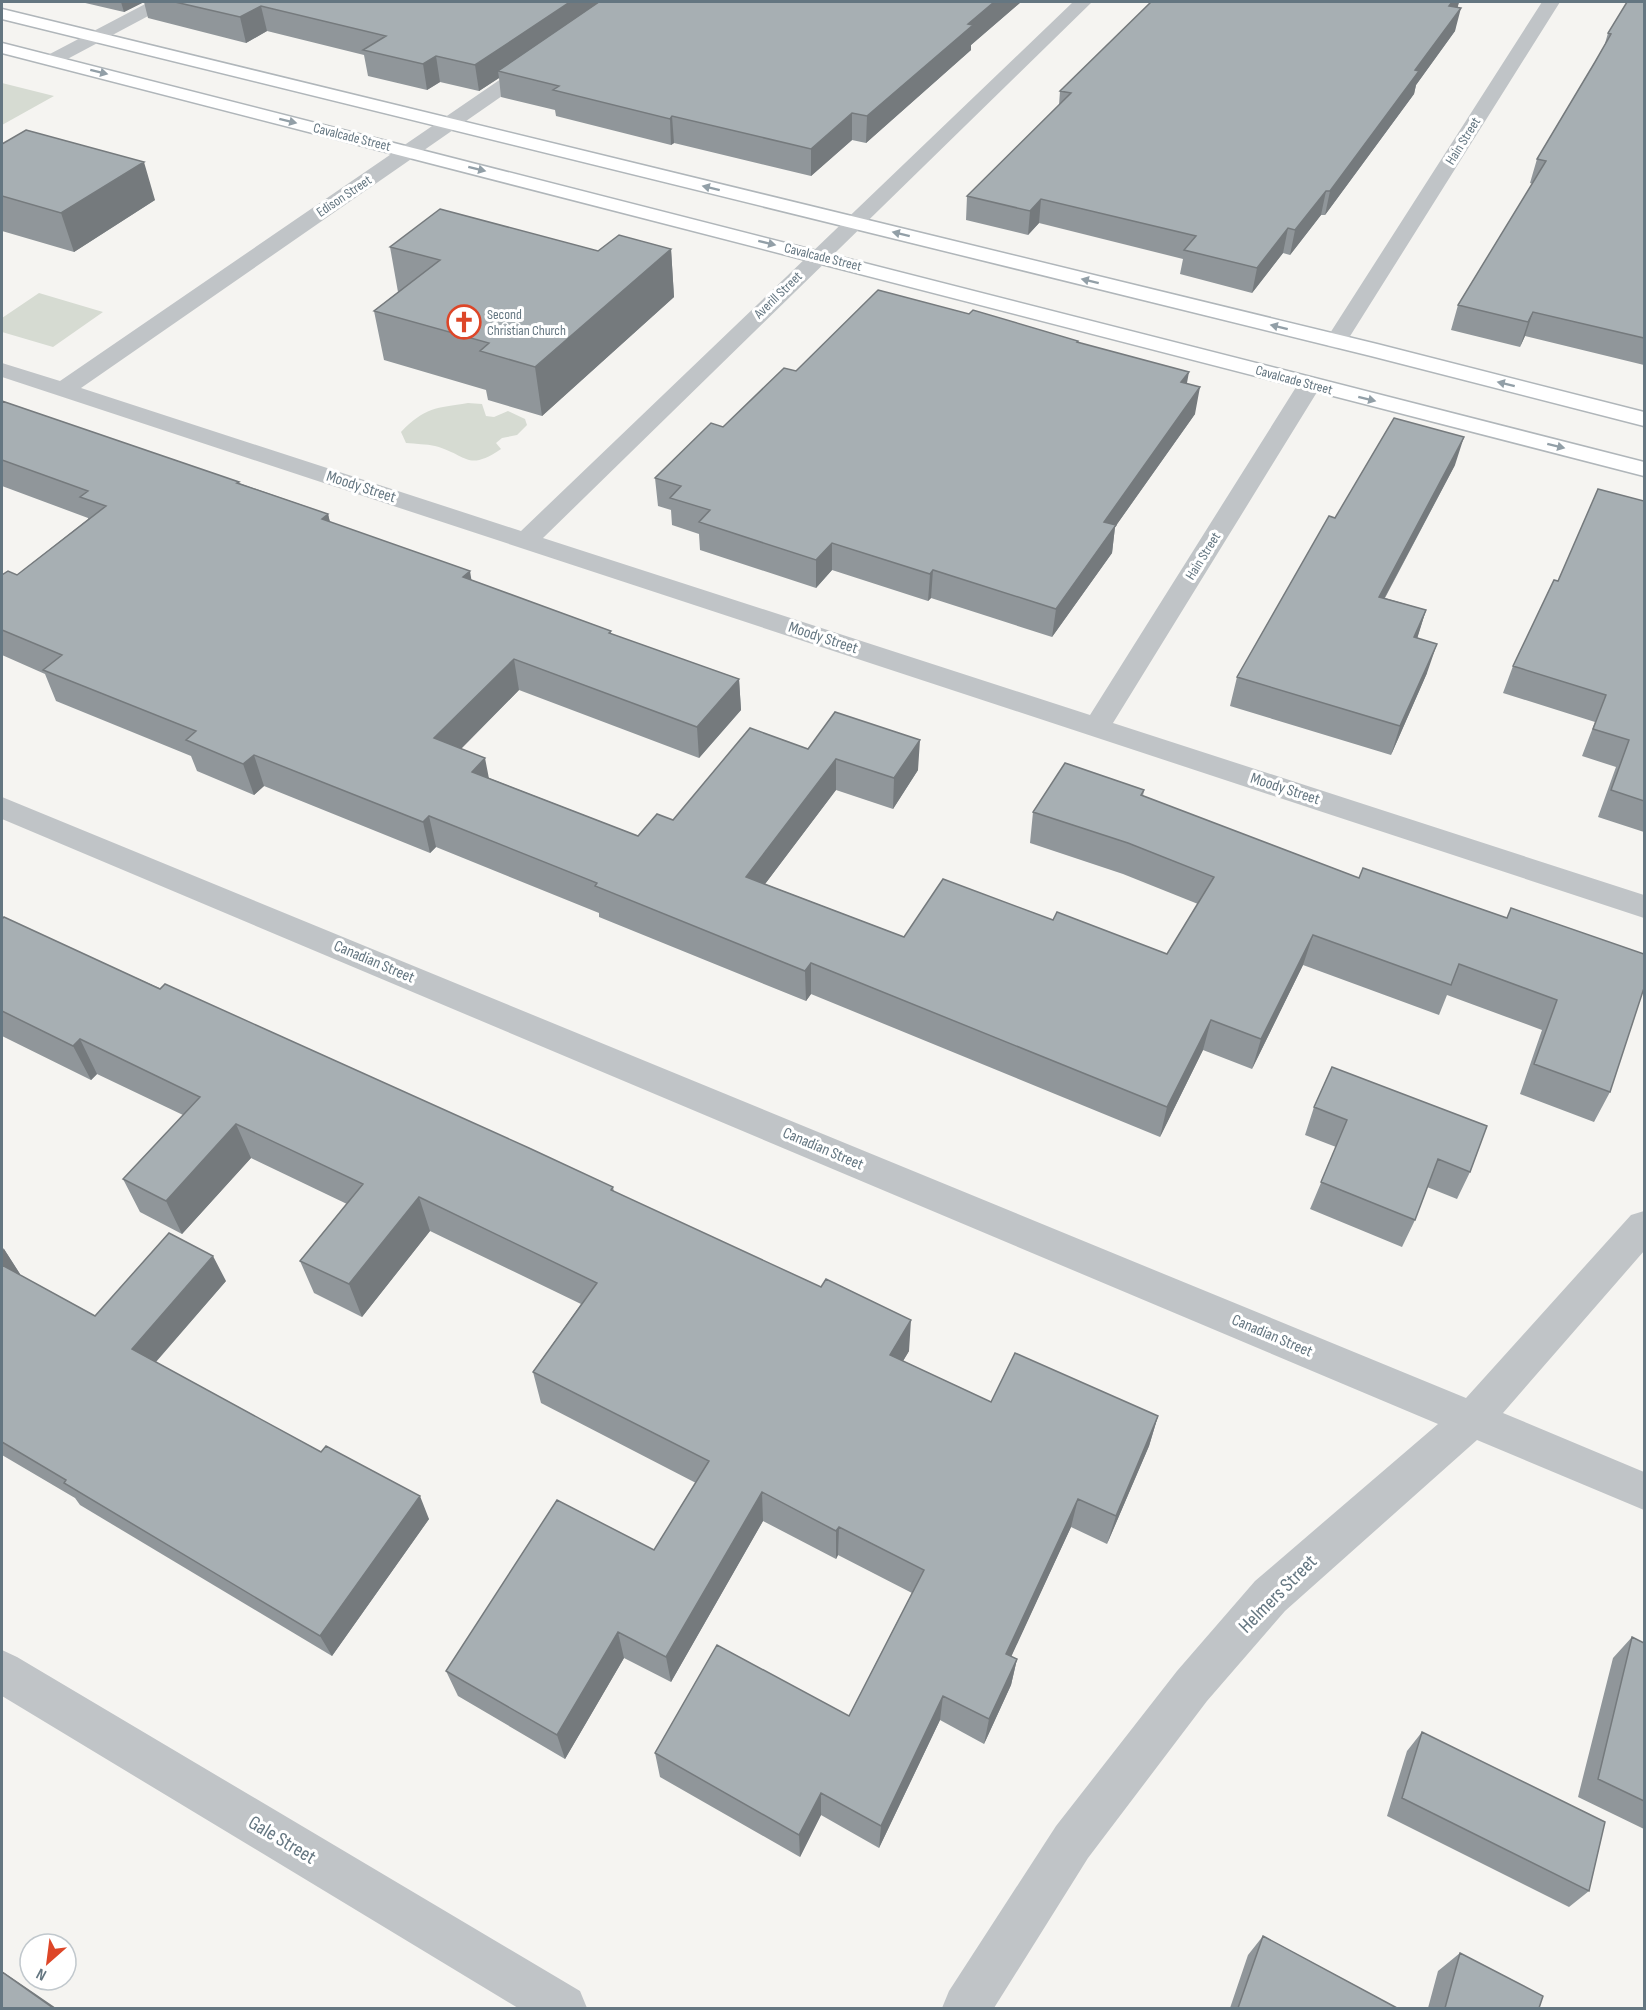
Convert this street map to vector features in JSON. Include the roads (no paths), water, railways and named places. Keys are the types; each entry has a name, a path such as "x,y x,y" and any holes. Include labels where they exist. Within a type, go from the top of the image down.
{"main road":[{"path":"2,14 1336,341 1644,419"},
{"name":"Cavalcade Street","path":"2,48 1644,469"}],"street":[{"path":"52,60 161,2"},
{"name":"Averill Street","path":"526,540 1083,2"},
{"name":"Hain Street","path":"1336,341 1551,2"},
{"name":"Edison Street","path":"63,390 556,49"},
{"name":"Moody Street","path":"2,370 1644,907"},
{"name":"Hain Street","path":"1096,728 1310,384"},
{"name":"Canadian Street","path":"2,807 1644,1491"},
{"name":"Helmers Street","path":"966,2008 1072,1842 1192,1686 1270,1596 1473,1419 1644,1226"},
{"name":"Gale Street","path":"2,1672 563,2008"}],"place":[{"name":"Second Christian Church","path":"464,322"}]}
